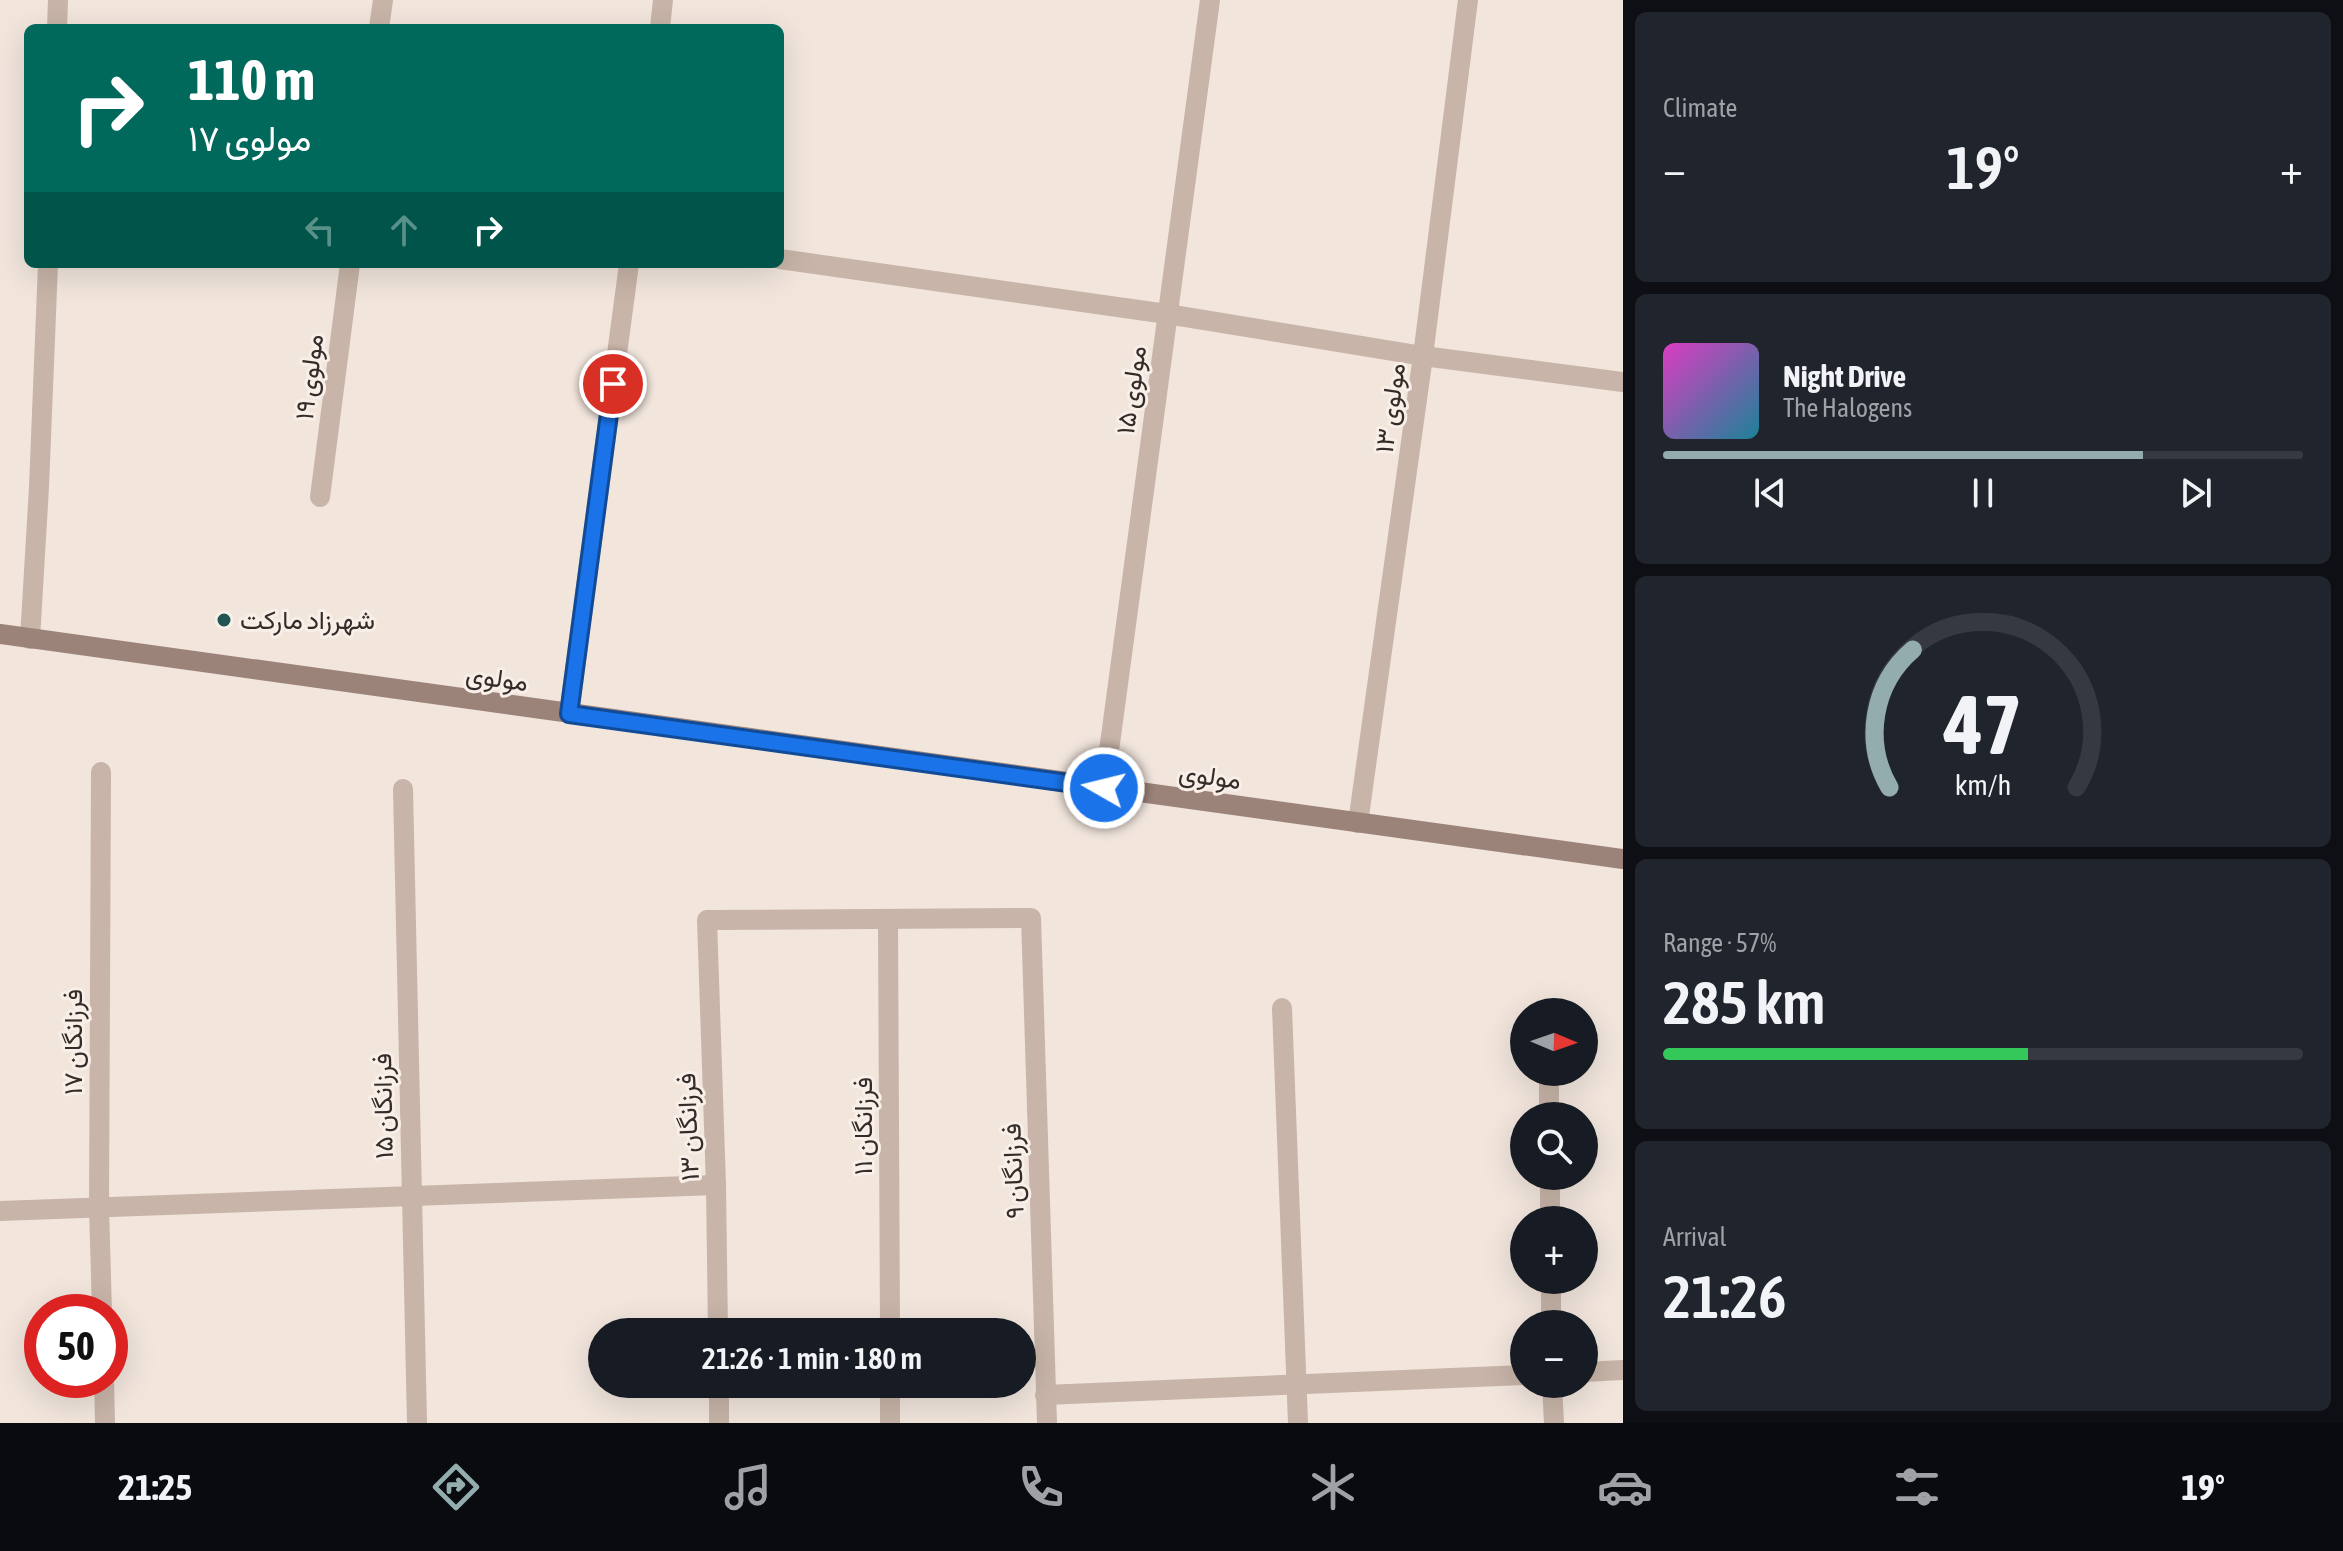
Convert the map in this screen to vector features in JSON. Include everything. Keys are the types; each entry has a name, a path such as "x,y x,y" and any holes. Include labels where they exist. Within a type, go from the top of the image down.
{"main road":[{"name":"مولوی","path":"0,634 1623,859"}],"street":[{"path":"57,24 58,0"},
{"path":"380,24 383,0"},
{"path":"660,24 663,0"},
{"name":"مولوی ۱۵","path":"1104,788 1210,0"},
{"name":"مولوی ۱۳","path":"1358,823 1423,356 1468,0"},
{"path":"784,260 1167,314 1423,356 1623,382"},
{"path":"30,639 48,268"},
{"name":"مولوی ۱۹","path":"320,497 349,268"},
{"path":"569,714 628,268"},
{"name":"فرزانگان ۱۷","path":"101,772 99,1207 101,1294"},
{"name":"فرزانگان ۱۵","path":"403,789 417,1423"},
{"name":"فرزانگان ۹","path":"888,919 1031,918 1047,1423"},
{"name":"فرزانگان ۱۳","path":"718,1318 707,920 888,919"},
{"name":"فرزانگان ۱۱","path":"888,919 890,1318"},
{"path":"1282,1008 1298,1423"},
{"path":"0,1211 716,1185"},
{"path":"1598,1371 1623,1370"},
{"path":"1045,1395 1510,1376"},
{"path":"104,1398 105,1423"},
{"path":"719,1398 719,1423"},
{"path":"890,1398 890,1423"},
{"path":"1553,1398 1554,1423"}],"place":[{"name":"شهرزاد مارکت","path":"224,620"}],"route":[{"path":"613,384 569,714 1104,788"}]}
